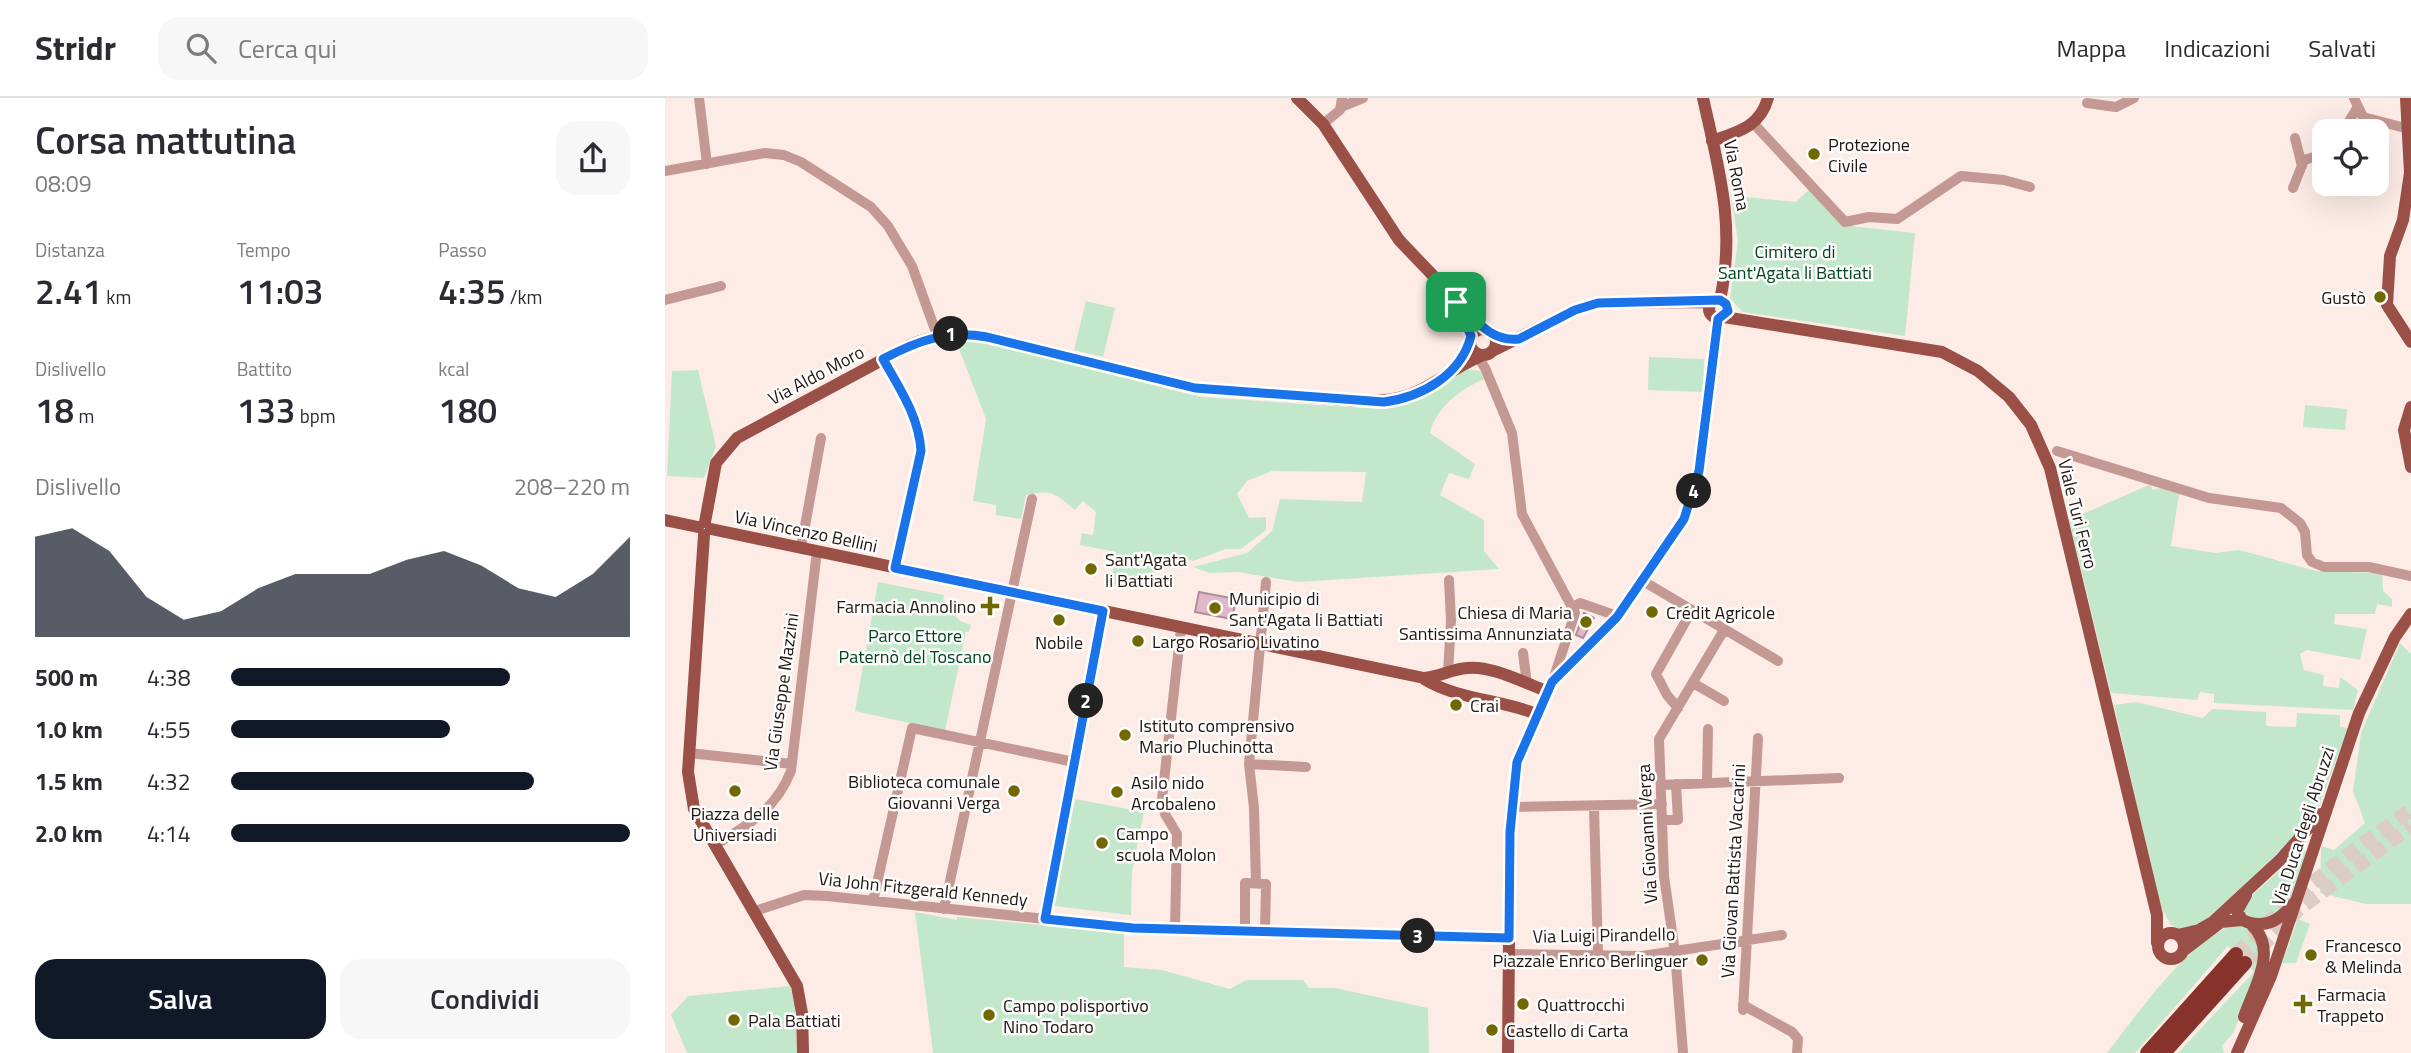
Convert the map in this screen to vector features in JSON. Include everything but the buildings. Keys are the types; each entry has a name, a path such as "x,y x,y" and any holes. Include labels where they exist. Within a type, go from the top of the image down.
{"highway":[{"path":"2147,1053 2240,958 2164,1053"}],"main road":[{"path":"1297,98 1308,102 1399,240 1456,302 1490,333 1495,344 1451,372"},
{"name":"Via Roma","path":"1550,687 1617,617 1676,533 1691,501 1708,405 1728,229 1703,98"},
{"path":"1713,141 1754,124 1761,116 1768,98"},
{"path":"2406,98 2410,173 2403,220 2390,256 2387,305 2411,342"},
{"path":"1456,302 1479,352"},
{"name":"Viale Turi Ferro","path":"1479,352 1519,339 1575,310 1598,303 1657,303 1718,309 1752,321 1942,352 1995,383 2031,425 2050,468 2157,915"},
{"name":"Via Aldo Moro","path":"803,1053 802,1013 797,986 689,796 689,753 704,528 713,472 720,455 730,444 883,359 937,335 958,333 987,337 1218,392 1384,402 1414,395 1463,366 1479,352"},
{"path":"1490,333 1519,339"},
{"path":"1479,352 1490,333"},
{"path":"2411,408 2404,430 2411,467"},
{"name":"Via Vincenzo Bellini","path":"665,520 1423,678"},
{"name":"Via Duca degli Abruzzi","path":"2237,1053 2270,981 2359,713 2395,636 2411,616"},
{"path":"1423,678 1465,668 1478,668 1527,684 1550,687 1517,762 1512,807 1509,1053"},
{"path":"1442,688 1446,674"},
{"path":"1423,678 1442,688 1499,701 1537,714"},
{"path":"2157,943 2162,935 2209,925 2280,860 2316,824 2340,769"},
{"path":"2280,860 2301,845 2308,846 2313,853"},
{"path":"2237,1053 2239,1033 2265,957 2264,941 2246,922 2238,907 2262,877"},
{"path":"2157,915 2159,953 2167,959 2176,958 2221,922 2276,921 2299,898"},
{"path":"2157,915 2183,941 2183,951"}],"street":[{"path":"699,98 707,164"},
{"path":"1323,124 1336,115 1342,102 1363,98"},
{"path":"2087,103 2116,107 2134,98"},
{"path":"2356,103 2363,117 2409,129"},
{"path":"2349,119 2356,103"},
{"path":"1754,124 1843,220 1851,222 1868,217 1897,219 1954,178 1968,175 2030,187"},
{"path":"2295,138 2302,166"},
{"path":"665,171 772,153 800,162 871,207 901,244 918,279 937,335"},
{"path":"2293,188 2304,160 2312,158"},
{"path":"665,300 721,286"},
{"path":"1479,352 1512,433 1522,514 1574,610"},
{"path":"883,359 909,405 920,438 921,451 895,568"},
{"path":"800,548 821,438"},
{"path":"2057,451 2209,498 2281,508 2300,523 2305,532 2307,555 2312,562 2324,567 2369,567 2411,576"},
{"path":"944,909 1032,499"},
{"name":"Via Giuseppe Mazzini","path":"715,845 762,816 784,787 792,764 817,551"},
{"path":"1446,674 1451,621 1449,580"},
{"path":"1643,581 1778,661"},
{"path":"1256,880 1255,818 1249,764 1258,644 1266,582"},
{"path":"1550,687 1574,610 1580,603 1617,617"},
{"path":"1678,708 1667,695 1656,674 1692,610"},
{"path":"1045,919 1103,611"},
{"path":"1175,929 1177,834 1165,814 1162,799 1181,628"},
{"name":"Via Giovanni Verga","path":"1683,1053 1675,953 1664,876 1659,739 1724,630"},
{"path":"1523,653 1527,684"},
{"path":"1693,683 1724,701"},
{"path":"873,901 912,728 1074,762"},
{"path":"1707,781 1708,729"},
{"name":"Via Giovan Battista Vaccarini","path":"1758,738 1743,1008 1793,1032 1798,1040 1797,1053"},
{"path":"689,753 792,764"},
{"path":"1249,764 1306,767"},
{"path":"1661,785 1707,781 1839,778"},
{"path":"1662,820 1678,820 1676,784"},
{"path":"1512,807 1662,804"},
{"path":"1594,807 1598,955"},
{"path":"1245,932 1245,883 1256,880 1266,884 1265,932"},
{"name":"Via John Fitzgerald Kennedy","path":"755,911 804,895 1175,929 1509,938"},
{"name":"Via Luigi Pirandello","path":"1510,954 1675,953 1782,935"}],"green space":[{"name":"Cimitero di Sant'Agata li Battiati","path":"1810,189 1842,225 1915,233 1905,336 1743,312 1730,299 1738,241 1732,203 1744,205 1745,197 1796,202"},
{"path":"1086,301 1115,308 1103,357 1074,350"},
{"path":"956,341 983,342 1201,397 1378,409 1415,399 1466,369 1480,371 1484,379 1467,388 1444,407 1430,433 1475,464 1469,479 1449,473 1440,495 1484,520 1484,551 1499,569 1298,582 1238,572 1210,573 1193,567 1247,553 1272,531 1280,499 1362,502 1366,472 1272,471 1247,481 1237,494 1249,518 1266,517 1266,530 1241,549 1226,549 1193,561 1181,557 1166,561 1151,574 1110,587 1116,552 1080,545 1082,533 1093,535 1096,512 1083,501 1075,510 1053,494 1042,492 1026,495 1021,519 996,515 996,505 973,501 986,419"},
{"path":"1649,357 1704,359 1703,392 1648,390"},
{"path":"698,370 716,446 704,478 667,476 672,371"},
{"path":"2305,405 2347,409 2345,430 2303,427"},
{"path":"2151,484 2152,490 2160,488 2179,494 2171,546 2215,553 2239,550 2316,571 2382,573 2383,591 2392,599 2392,607 2377,604 2375,614 2335,614 2334,624 2367,629 2360,660 2307,650 2300,654 2304,670 2324,675 2323,686 2339,688 2340,677 2358,690 2353,710 2214,703 2214,694 2200,692 2197,700 2111,693 2069,520"},
{"name":"Parco Ettore Paternò del Toscano","path":"878,582 944,595 943,602 960,621 971,625 969,632 966,632 945,731 855,711"},
{"path":"2400,643 2411,654 2411,904 2366,904 2320,893 2321,846 2334,850 2365,823 2353,791 2361,733"},
{"path":"2136,702 2203,718 2212,709 2266,712 2266,726 2296,727 2297,713 2340,715 2340,727 2348,728 2315,817 2206,922 2183,930 2171,925 2160,905 2114,705"},
{"name":"Campo scuola Molon","path":"1075,799 1144,812 1132,871 1131,915 1054,906"},
{"path":"2303,849 2307,852 2298,893 2272,919 2246,918 2241,909 2246,901"},
{"path":"915,912 957,920 957,917 1124,933 1124,967 1162,970 1230,989 1246,980 1303,980 1309,988 1335,988 1428,1008 1429,1053 933,1053"},
{"path":"2298,919 2310,924 2296,963 2282,963"},
{"path":"2237,924 2251,928 2262,950 2234,1032 2222,1046 2224,1053 2178,1053 2254,972 2228,946 2135,1053 2107,1053 2184,960 2220,931"},
{"name":"Pala Battiati","path":"790,986 795,1005 797,1053 687,1053 671,1015 688,996"}],"tunnel":[{"path":"2236,954 2319,877 2411,810"},
{"path":"2245,963 2298,910 2411,826"}],"place":[{"name":"Protezione Civile","path":"1814,154"},
{"name":"Gustò","path":"2380,297"},
{"name":"Sant'Agata li Battiati","path":"1091,569"},
{"name":"Farmacia Annolino","path":"990,606"},
{"name":"Municipio di Sant'Agata li Battiati","path":"1215,608"},
{"name":"Crédit Agricole","path":"1652,612"},
{"name":"Nobile","path":"1059,620"},
{"name":"Chiesa di Maria Santissima Annunziata","path":"1586,622"},
{"name":"Largo Rosario Livatino","path":"1138,641"},
{"name":"Crai","path":"1456,705"},
{"name":"Istituto comprensivo Mario Pluchinotta","path":"1125,735"},
{"name":"Piazza delle Universiadi","path":"735,791"},
{"name":"Biblioteca comunale Giovanni Verga","path":"1014,791"},
{"name":"Asilo nido Arcobaleno","path":"1117,792"},
{"name":"Campo scuola Molon","path":"1102,843"},
{"name":"Francesco & Melinda","path":"2311,955"},
{"name":"Piazzale Enrico Berlinguer","path":"1702,960"},
{"name":"Quattrocchi","path":"1523,1004"},
{"name":"Farmacia Trappeto","path":"2303,1004"},
{"name":"Campo polisportivo Nino Todaro","path":"989,1015"},
{"name":"Pala Battiati","path":"734,1020"},
{"name":"Castello di Carta","path":"1492,1030"}],"route":[{"path":"1720,300 1728,309 1726,315 1718,319 1699,471 1684,519 1617,617 1552,682 1517,762 1510,832 1509,938 1133,928 1045,919 1103,611 895,568 921,451 920,438 909,405 883,359 937,335 971,334 1218,392 1384,402 1428,389 1451,372 1467,352 1471,336 1456,302 1485,330 1501,339 1510,340 1519,339 1575,310 1598,303 1720,300"}]}
